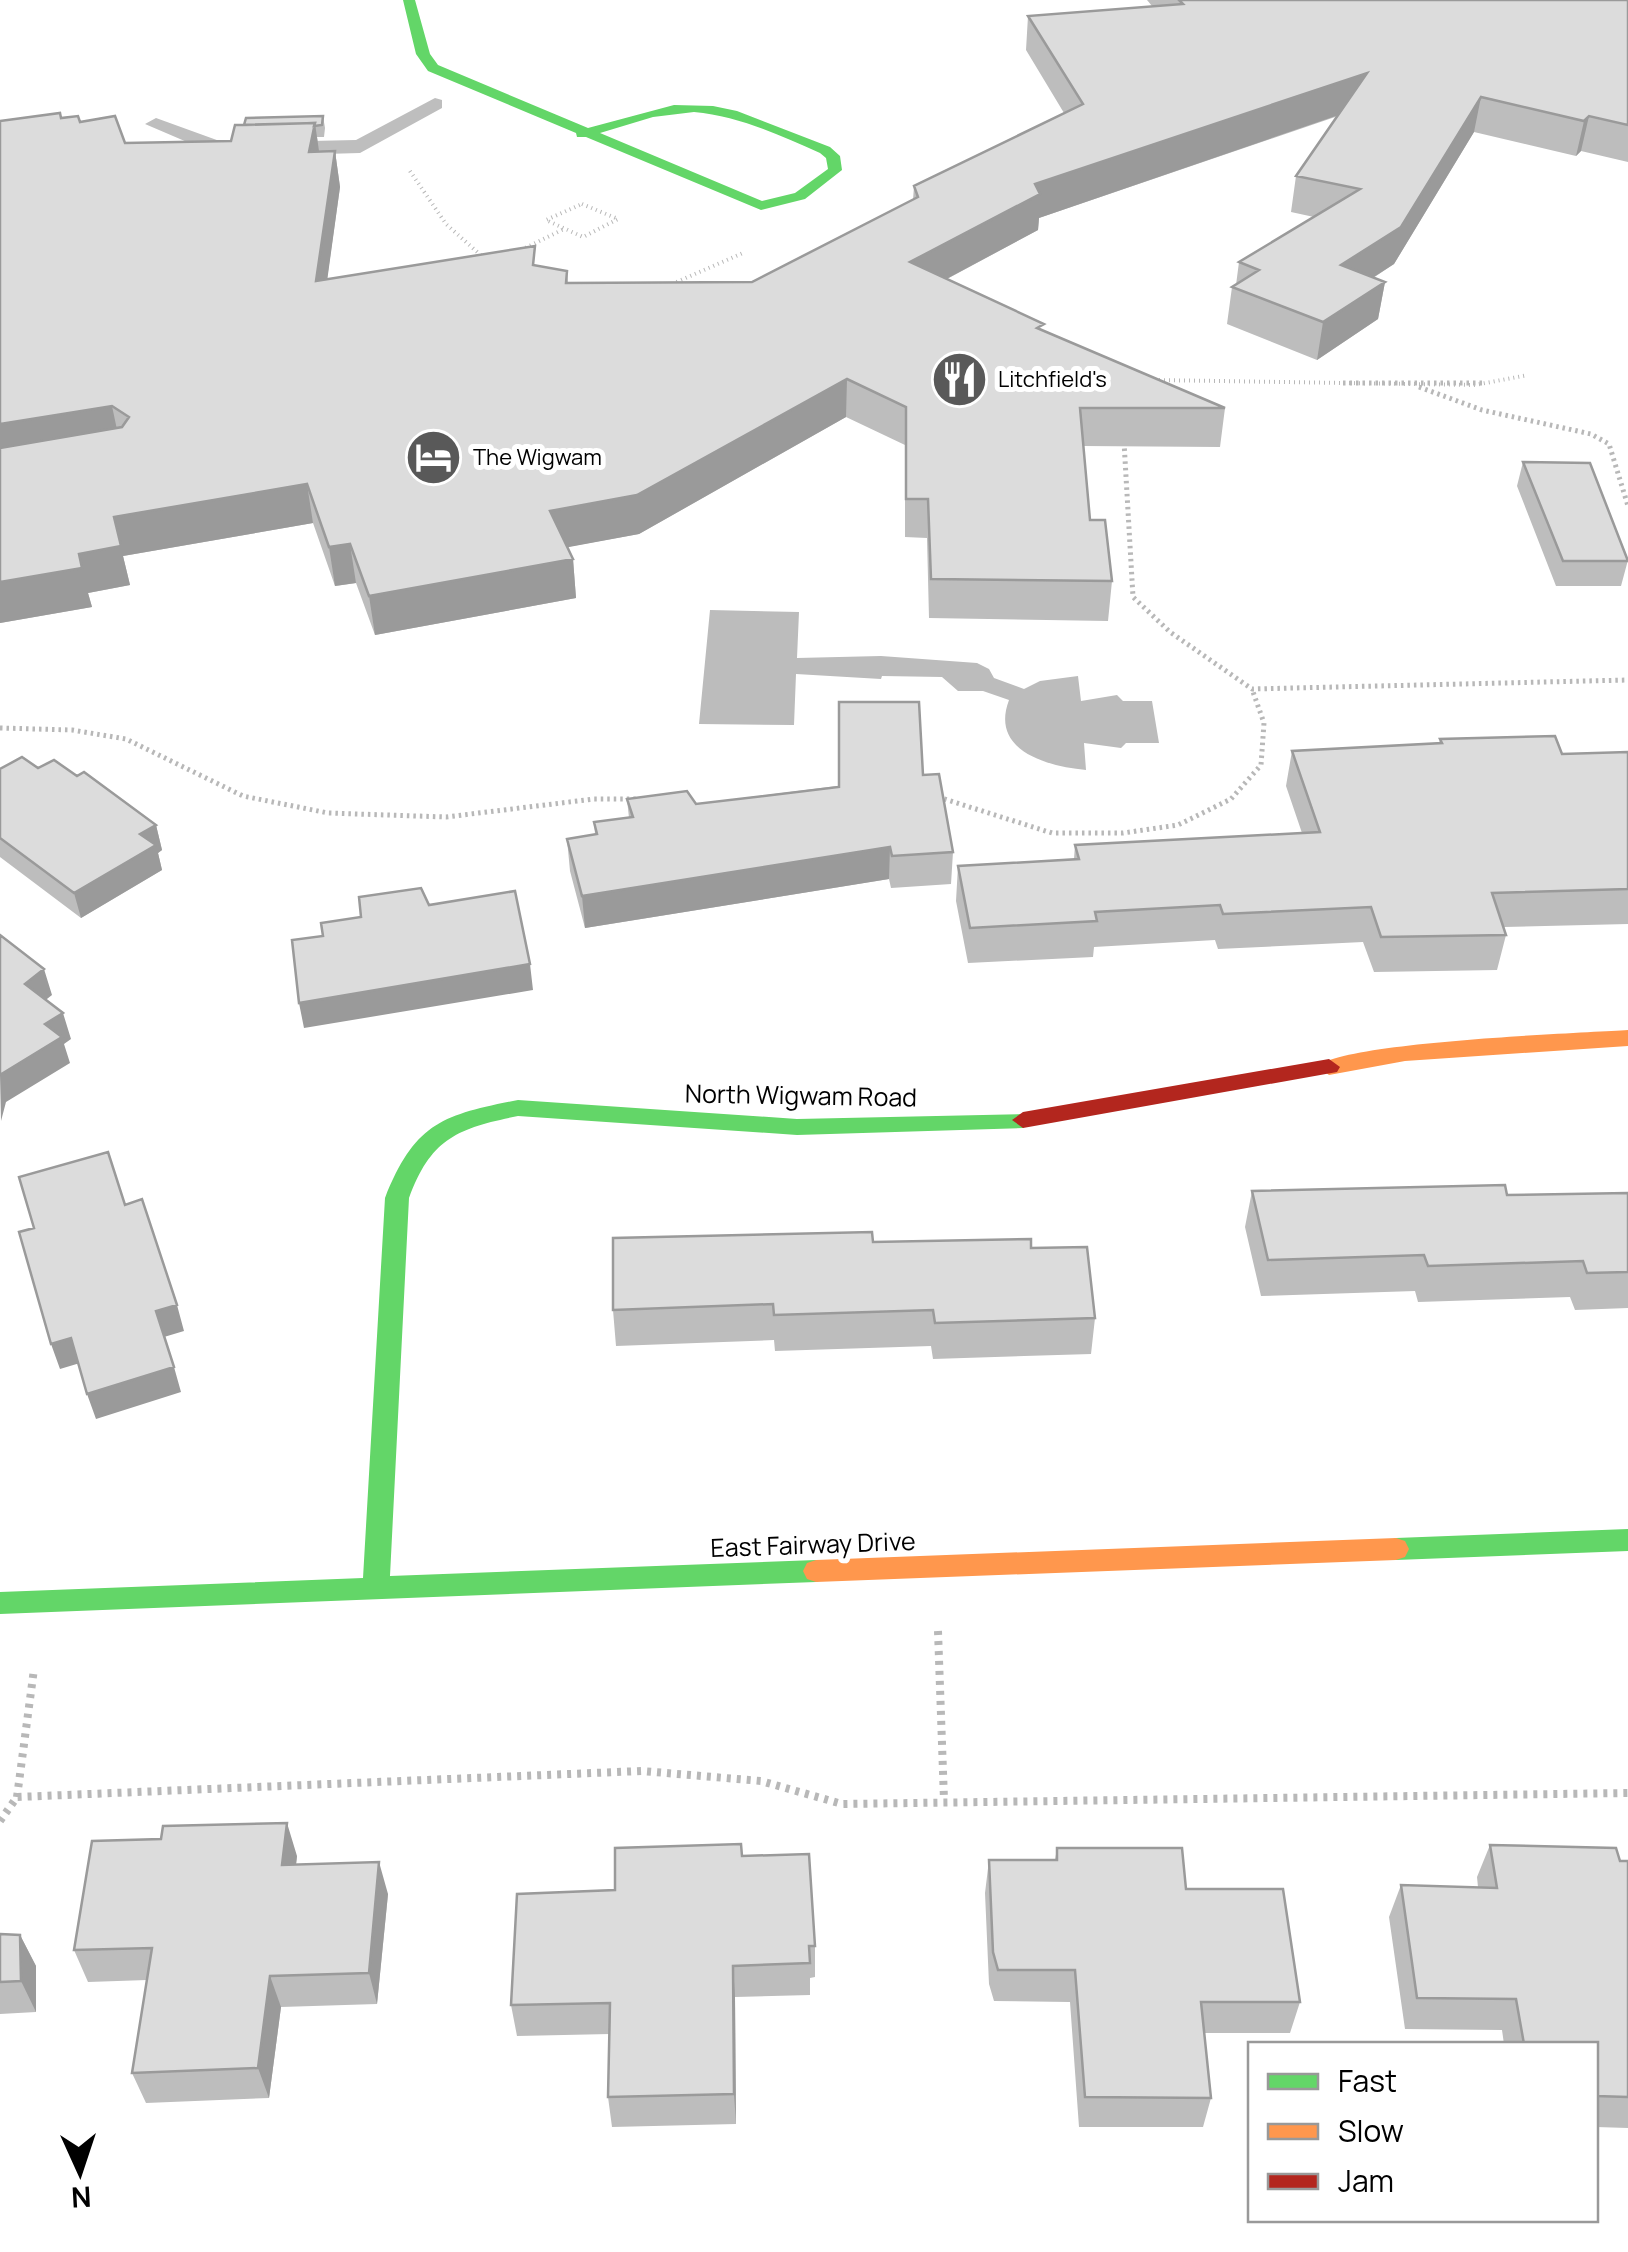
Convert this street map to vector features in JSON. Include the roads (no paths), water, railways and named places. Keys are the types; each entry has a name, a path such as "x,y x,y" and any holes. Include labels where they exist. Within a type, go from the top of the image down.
{"street":[{"path":"408,0 423,54 434,68 582,134 762,206 800,196 820,186 835,170 833,156 825,150 742,115 709,108 672,108 582,134"},
{"name":"North Wigwam Road","path":"376,1586 398,1198 410,1164 421,1148 451,1124 493,1112 544,1107 797,1127 1036,1120 1405,1053 1628,1038"},
{"name":"East Fairway Drive","path":"0,1603 1628,1540"}],"lane":[{"path":"156,124 222,150 360,146 435,104"}],"place":[{"name":"Litchfield's","path":"959,379"},
{"name":"The Wigwam","path":"434,457"}]}
